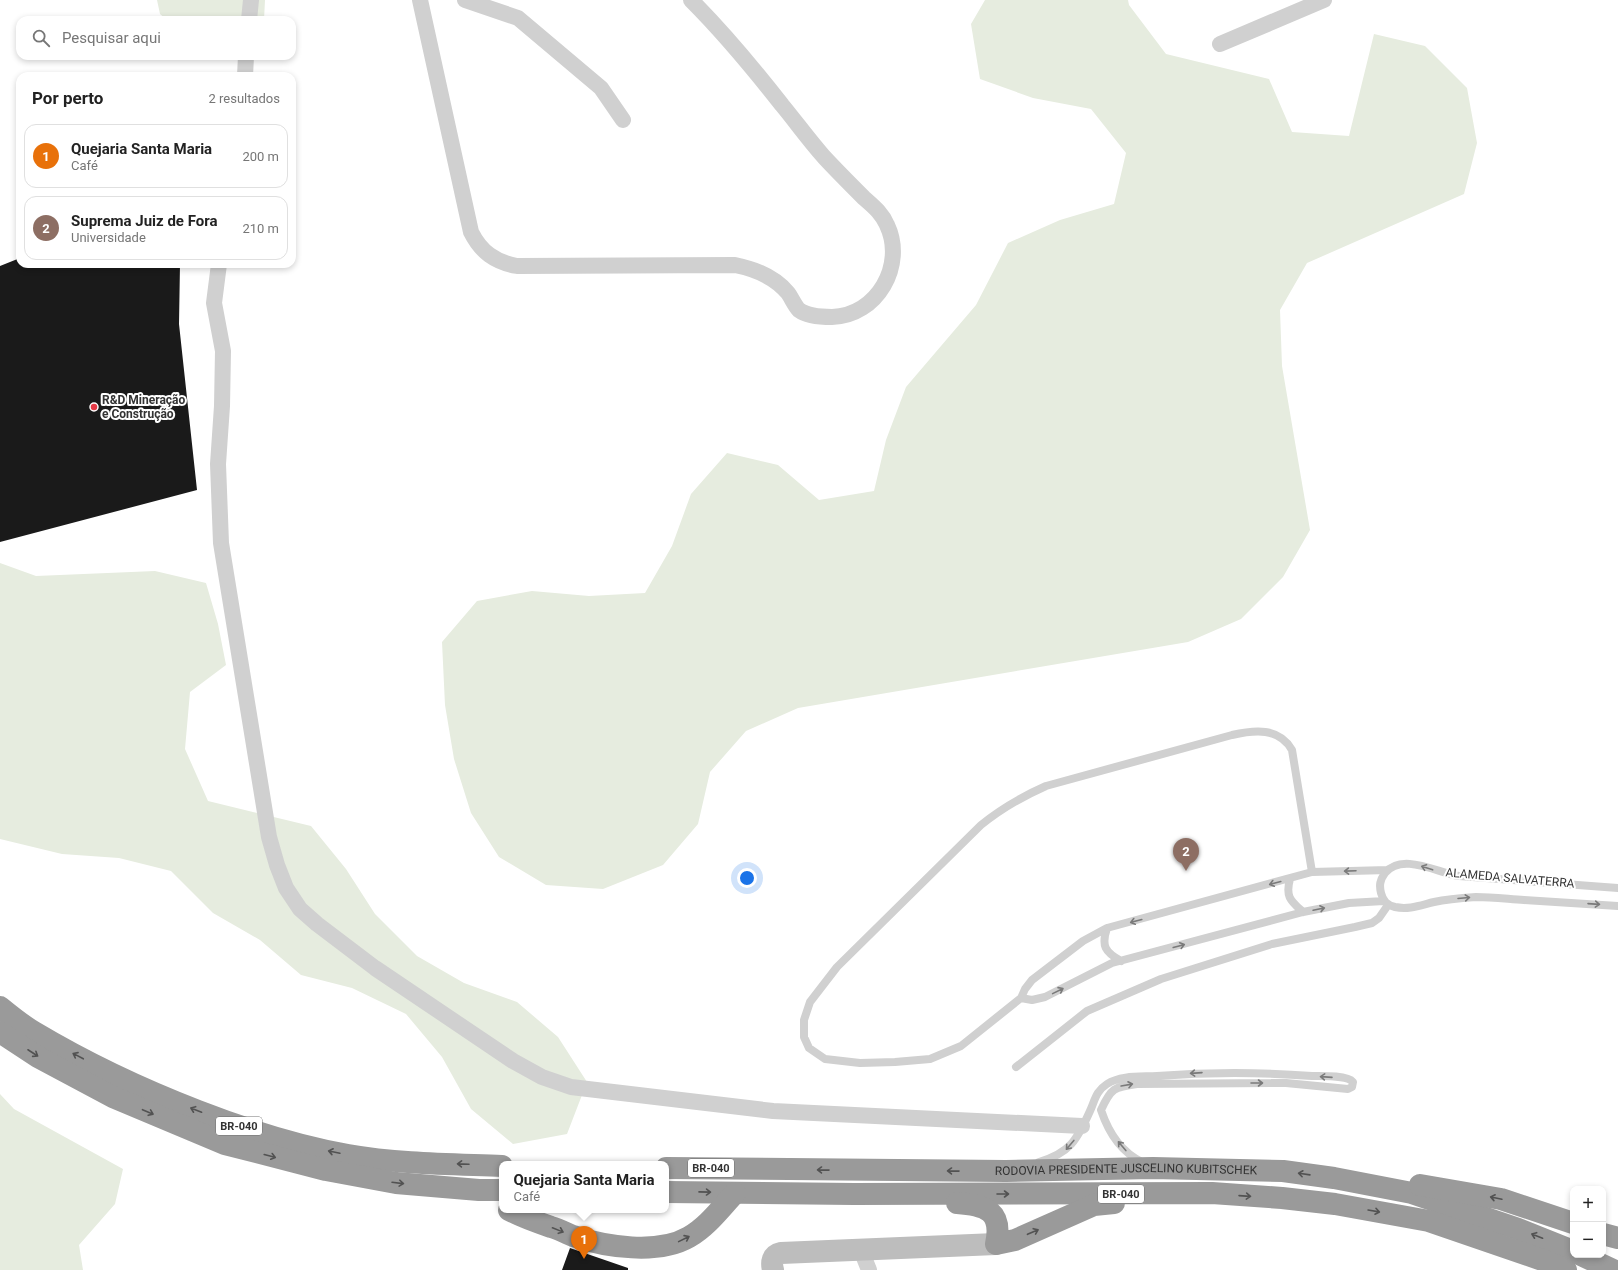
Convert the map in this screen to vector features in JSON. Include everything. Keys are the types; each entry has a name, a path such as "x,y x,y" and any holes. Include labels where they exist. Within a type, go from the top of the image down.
{"highway":[{"name":"BR-040","path":"0,1007 34,1032 117,1077 173,1101 269,1137 349,1155 433,1164 499,1166"},
{"name":"BR-040","path":"0,1032 44,1060 113,1097 225,1144 326,1170 396,1183 479,1190 499,1190"},
{"name":"RODOVIA PRESIDENTE JUSCELINO KUBITSCHEK","path":"669,1168 1006,1171 1153,1168 1283,1171 1334,1178 1412,1193 1518,1229 1570,1250"},
{"path":"1334,1178 1408,1183 1456,1190 1502,1199 1570,1222"},
{"path":"479,1190 499,1204"},
{"name":"RODOVIA PRESIDENTE JUSCELINO KUBITSCHEK","path":"669,1192 854,1194 1212,1193 1282,1198 1335,1204 1429,1221 1551,1263 1566,1270"},
{"path":"514,1213 574,1236 616,1247 660,1246 674,1244 689,1237 701,1228 735,1193"},
{"path":"854,1194 964,1203 980,1207 990,1211 995,1216 998,1224 996,1244 1015,1240 1094,1206 1212,1193"},
{"path":"1606,1235 1618,1238"},
{"path":"1587,1258 1613,1270"}],"street":[{"path":"249,16 251,0"},
{"path":"420,0 471,232 475,241 488,255 497,261 517,266 735,265 752,269 768,276 786,291 799,310 810,314 833,317 855,311 874,298 888,280 893,258 891,235 887,224 874,206 823,156 730,40 691,0"},
{"path":"464,0 518,18 601,88 623,120"},
{"path":"1220,44 1324,0"},
{"path":"245,72 246,60"},
{"path":"218,268 214,303 223,351 222,406 218,464 221,543 269,837 286,888 300,909 375,968 475,1036 542,1077 571,1087 773,1111 1082,1126"},
{"path":"772,1270 774,1256 781,1253 865,1260 996,1244"}],"lane":[{"path":"1021,998 961,1046 930,1059 860,1063 825,1059 809,1048 804,1037 804,1020 810,1002 837,967 981,825 1000,809 1025,795 1046,786 1232,735 1251,731 1273,733 1288,742 1292,750 1312,872"},
{"name":"ALAMEDA SALVATERRA","path":"1618,888 1459,876 1447,874 1418,864 1400,864 1388,870 1312,872 1108,928 1082,941 1032,980 1024,989 1021,998 1032,1000 1045,997 1112,964 1122,961 1303,912 1349,903 1386,903 1402,908 1416,907 1444,900 1478,897 1618,906"},
{"path":"1016,1067 1087,1012 1162,979 1272,944 1372,923 1379,918 1386,903 1380,883 1381,878 1388,870"},
{"path":"1290,879 1287,888 1288,895 1292,902 1303,912"},
{"path":"1108,928 1104,939 1106,949 1111,955 1122,961"},
{"path":"1006,1171 1052,1158 1061,1153 1073,1142 1090,1111 1095,1096 1102,1087 1113,1080 1133,1077 1207,1072 1268,1073 1348,1078 1352,1080 1354,1084 1348,1089 1286,1083 1123,1085 1114,1089 1108,1094 1101,1110 1106,1123 1124,1150 1137,1160 1153,1168"},
{"path":"1090,1111 1101,1110"}],"shaded area":[{"path":"157,0 265,0 264,16 162,16 160,14"},
{"path":"985,0 1128,0 1129,5 1166,54 1269,79 1292,132 1349,136 1374,34 1425,46 1467,88 1477,143 1464,194 1307,263 1280,310 1282,366 1310,530 1283,577 1241,619 1188,642 798,708 746,731 710,772 698,824 663,865 603,889 546,885 499,857 471,813 454,759 445,705 442,642 477,601 532,591 589,596 645,593 672,546 691,494 727,453 778,465 819,500 874,491 886,440 906,387 976,305 1008,243 1060,220 1114,204 1126,153 1091,109 1033,98 980,79 971,24"},
{"path":"0,563 36,576 155,571 206,583 218,624 226,665 190,692 185,749 208,801 311,826 346,869 375,914 417,956 464,983 517,1002 558,1037 587,1082 567,1134 513,1144 471,1109 442,1057 406,1014 352,988 301,975 260,940 213,913 171,871 119,858 62,854 0,839"},
{"path":"0,1094 14,1109 123,1169 115,1204 79,1245 83,1270 0,1270"}],"building":[{"name":"R&D Mineração e Construção","path":"16,260 16,268 180,268 179,324 197,490 0,542 0,266"},
{"path":"570,1248 628,1268 628,1270 562,1270"}],"place":[{"name":"R&D Mineração e Construção","path":"94,407"},
{"name":"Suprema Juiz de Fora","path":"1186,871"},
{"name":"Quejaria Santa Maria","path":"584,1259"}]}
